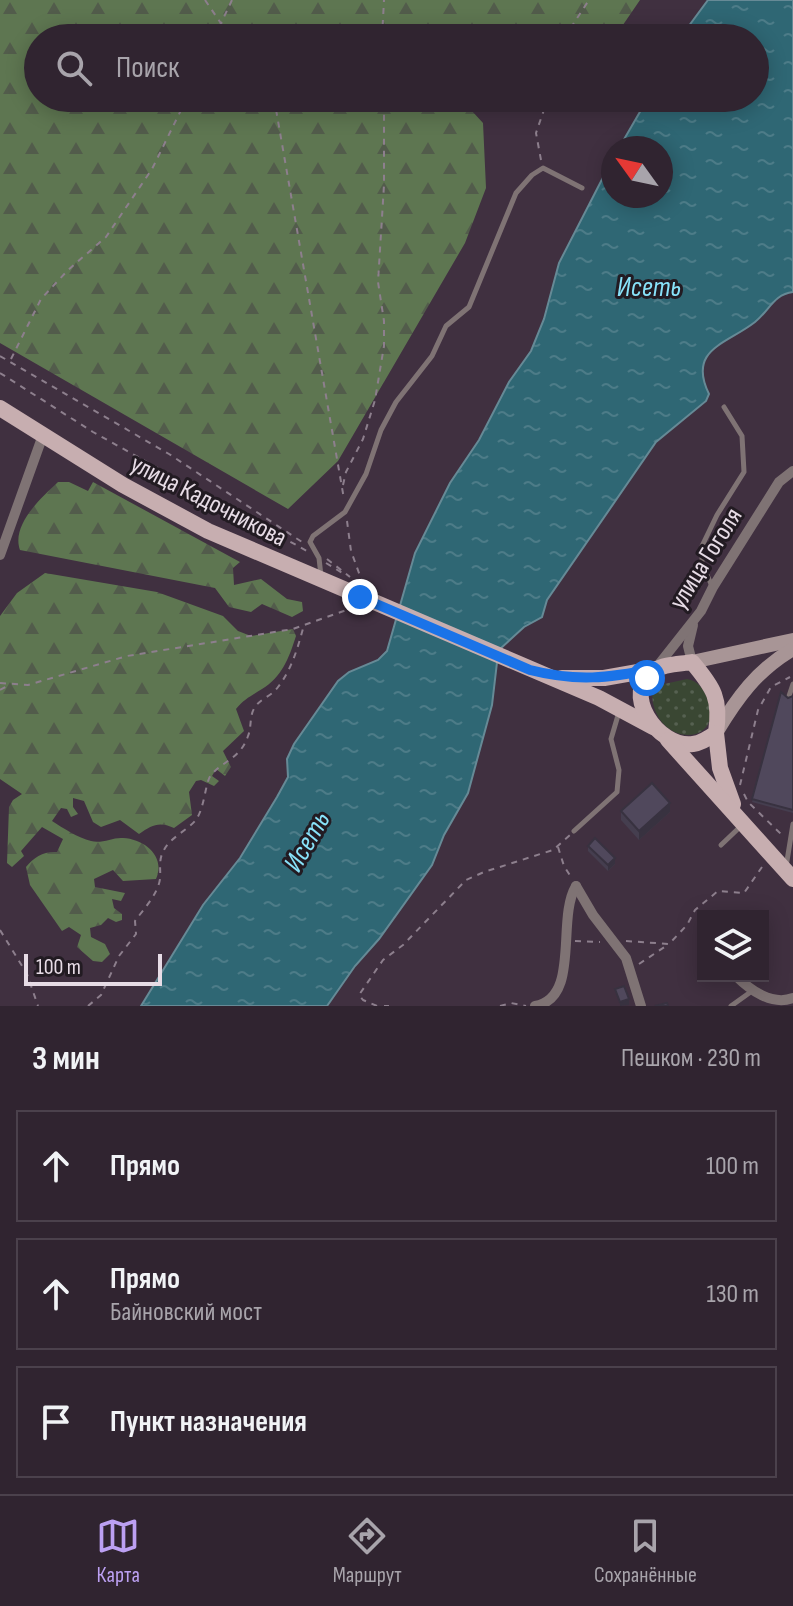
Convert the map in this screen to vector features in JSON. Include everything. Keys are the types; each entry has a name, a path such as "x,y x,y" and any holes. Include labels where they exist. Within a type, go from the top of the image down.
{"main road":[{"name":"улица Кадочникова","path":"0,408 184,518 528,669"},
{"path":"528,669 559,677 590,679 692,662 793,640"},
{"path":"528,669 620,708 679,744 696,744 716,733 740,693 773,660 793,649"},
{"path":"692,662 715,693 720,768 742,820"},
{"path":"655,669 643,685 641,698 644,712 789,876"}],"street":[{"path":"0,555 43,435"},
{"name":"улица Гоголя","path":"655,669 701,611 779,482 793,471"},
{"path":"692,662 688,646 692,627 701,611"},
{"path":"576,886 593,915 626,958 641,1006"},
{"path":"535,1006 546,1004 556,996 564,968 568,904 576,886"},
{"path":"742,982 752,991 777,1001 793,998"}],"lane":[{"path":"322,581 319,558 310,542 313,536 345,512 366,474 381,430 396,402 432,356 446,326 469,307 516,193 543,168 582,188"},
{"path":"713,587 702,564 702,546 744,472 742,436 724,407"},
{"path":"789,696 793,684"},
{"path":"574,831 617,792 619,770 611,739 620,708"},
{"path":"721,845 742,820"},
{"path":"789,876 789,843 793,824"},
{"path":"731,1006 752,991"}],"path":[{"path":"205,0 221,23 232,0"},
{"path":"383,24 384,0"},
{"path":"573,24 589,0"},
{"path":"10,362 41,299 106,237 152,169 180,112"},
{"path":"276,112 360,597"},
{"path":"343,486 375,400 384,346 378,282 384,185 384,112"},
{"path":"543,112 536,133 543,168"},
{"path":"0,356 169,454 314,549 360,597"},
{"path":"0,373 93,432 319,558 360,597"},
{"path":"0,683 28,685 127,656 304,625 360,597"},
{"path":"88,1006 101,995 119,956 136,934 135,921 158,888 158,867 164,849 195,821 211,775 236,757 249,734 251,713 260,700 277,691 298,650 304,625"},
{"path":"789,843 748,802 740,779 758,710 771,687 793,677"},
{"path":"0,690 9,685"},
{"path":"377,1006 363,1000 359,995 362,988 383,960 403,945 456,888 484,872 553,850 574,831"},
{"path":"558,846 564,866 576,886"},
{"path":"633,980 642,960 669,944 706,900 718,891 744,893 762,867"},
{"path":"0,930 27,974 38,1006"},
{"path":"566,942 669,944"},
{"path":"500,1006 511,1003 526,1006"},
{"path":"384,1006 389,1006"}],"green space":[{"path":"0,0 640,0 624,24 24,24 24,112 473,112 483,123 486,188 465,243 338,461 288,509 0,343"},
{"path":"58,482 69,482 88,491 93,482 240,562 233,568 234,585 261,579 287,599 302,602 303,611 292,617 262,604 251,612 229,607 215,588 20,550 20,531 29,513"},
{"path":"45,573 157,592 223,616 238,631 251,636 293,629 296,636 280,673 236,709 244,731 223,751 231,767 225,776 216,769 212,776 219,781 214,786 196,781 189,792 192,815 174,828 156,825 139,834 120,820 101,827 93,822 84,801 73,798 73,807 78,814 71,817 67,809 61,808 52,821 91,841 131,839 146,846 156,857 156,879 123,881 113,870 94,879 95,887 125,893 121,901 112,899 114,908 122,914 122,920 116,922 108,918 101,925 90,928 91,937 105,944 110,954 102,962 93,961 77,947 81,935 69,927 62,931 30,885 26,867 40,855 57,852 63,839 42,827 21,851 24,856 12,867 7,863 9,807 22,794 0,779 0,616 17,593"},
{"path":"687,679 702,689 711,714 708,725 690,735 668,728 659,718 652,698 655,686"}],"water":[{"name":"Исеть","path":"708,0 793,0 793,292 776,299 755,322 713,349 703,367 709,394 706,401 656,442 547,600 542,617 524,627 501,648 492,705 468,793 444,835 432,865 327,1006 141,1006 203,905 240,858 277,797 288,777 287,759 294,744 338,681 349,672 378,660 387,651 415,553 450,483 479,440 509,382 531,351 544,319 559,263 601,181 601,208 673,208 673,136 626,136 640,112 769,112 769,24 690,24"}],"building":[{"path":"781,692 788,698 793,696 793,810 752,799"},
{"path":"652,783 670,803 639,831 621,811"},
{"path":"595,838 615,858 608,865 588,846"},
{"path":"624,986 629,999 620,1002 615,989"}],"route":[{"path":"360,597 530,670 559,677 590,679 655,669 647,678"}]}
